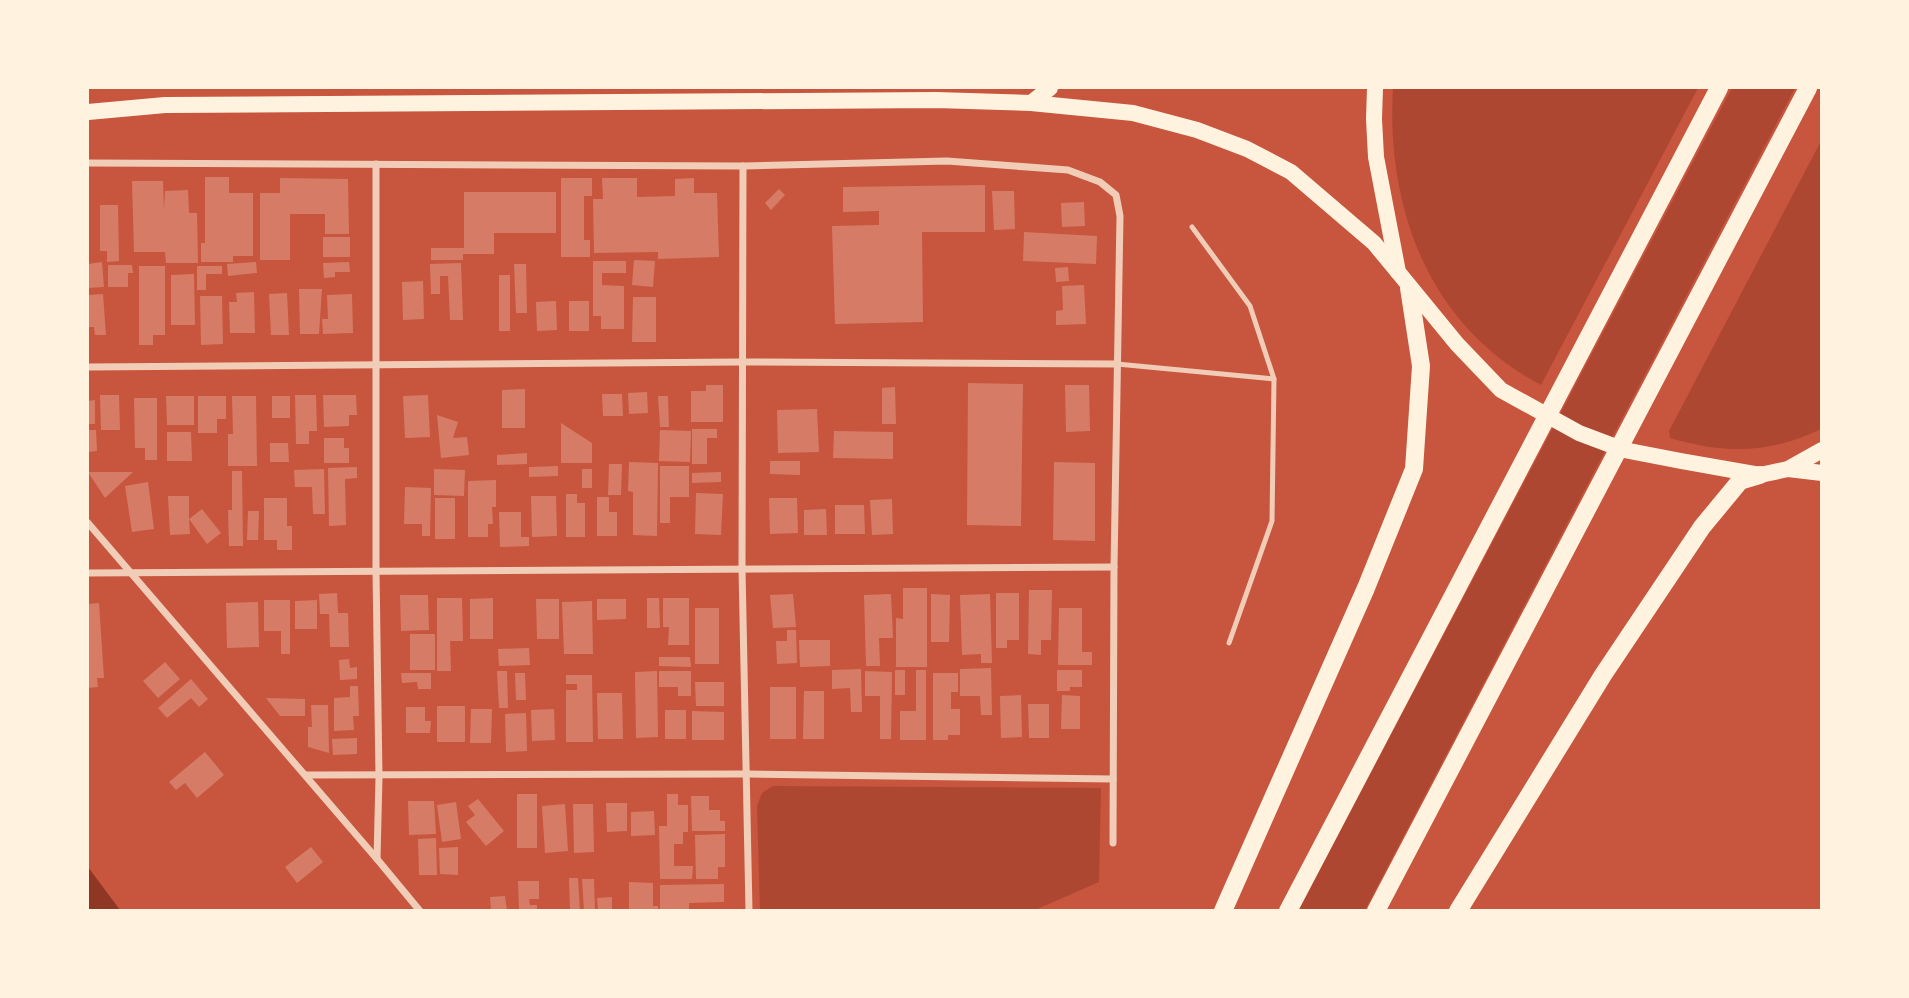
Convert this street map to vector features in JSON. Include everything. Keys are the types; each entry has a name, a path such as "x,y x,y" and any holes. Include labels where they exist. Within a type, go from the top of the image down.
{"highway":[{"path":"1288,911 1719,88"},
{"path":"1376,911 1808,88"},
{"path":"1223,911 1366,588 1414,469 1421,366 1409,288"},
{"path":"1458,911 1603,675 1702,527 1740,481 1760,475"}],"main road":[{"path":"1031,103 1050,88"},
{"path":"1375,88 1376,157 1398,272"},
{"path":"88,112 165,105 804,100 1031,103 1133,113 1196,130 1247,149 1291,172 1374,243 1457,344 1501,390 1567,427 1624,450 1760,475 1788,469 1822,450"},
{"path":"1788,469 1822,473"}],"street":[{"path":"88,163 743,166 947,161 1068,170 1100,182 1116,195 1120,216 1113,842"},
{"path":"376,164 379,776 377,859"},
{"path":"743,166 742,569 749,911"},
{"path":"88,367 741,362 1117,363"},
{"path":"88,523 420,911"},
{"path":"88,573 1114,567"},
{"path":"306,775 746,774 1113,779"}],"lane":[{"path":"1192,227 1250,306 1274,379 1272,521 1229,643"},
{"path":"1117,363 1274,379"}],"shaded area":[{"path":"1393,88 1698,88 1541,385 1502,360 1470,331 1443,297 1422,260 1407,220 1397,177"},
{"path":"1732,88 1795,88 1365,910 1298,911"},
{"path":"1821,141 1821,429 1783,443 1747,449 1709,447 1670,438 1669,431"},
{"path":"773,786 1101,788 1099,882 1035,910 760,910 757,806 762,793"},
{"path":"88,867 120,910 88,910"}],"building":[{"path":"205,177 229,177 229,193 253,193 253,256 233,256 233,262 201,262 201,243 205,243"},
{"path":"280,178 348,179 349,234 325,234 325,214 290,214 290,260 260,260 260,193 280,193"},
{"path":"561,178 592,178 592,196 584,196 584,240 590,240 590,257 561,257"},
{"path":"602,178 637,178 637,197 675,196 675,179 694,178 694,193 717,193 719,257 658,259 658,252 594,253 593,199 603,199"},
{"path":"132,181 163,181 164,210 165,191 188,190 189,213 197,213 198,263 166,263 165,252 134,252"},
{"path":"985,185 985,232 922,232 923,322 835,324 832,226 879,225 879,211 843,212 843,187"},
{"path":"779,189 785,195 771,210 765,203"},
{"path":"992,191 1014,191 1015,229 994,230"},
{"path":"464,192 556,192 556,233 494,233 494,254 463,254 463,260 431,260 431,248 464,248"},
{"path":"1084,202 1085,226 1062,227 1061,203"},
{"path":"100,205 118,205 119,261 107,262 107,251 100,251"},
{"path":"1024,232 1097,236 1096,264 1023,261"},
{"path":"323,237 350,237 350,257 323,257"},
{"path":"634,260 655,261 653,287 632,285"},
{"path":"593,261 626,261 626,273 602,273 602,285 624,286 624,329 601,329 601,316 593,316"},
{"path":"102,262 104,287 88,288 88,264"},
{"path":"256,262 257,273 228,276 227,264"},
{"path":"349,262 350,272 335,272 335,277 324,278 323,263"},
{"path":"461,263 463,320 450,320 448,276 440,276 440,294 431,294 430,264"},
{"path":"514,264 526,264 527,313 516,313"},
{"path":"108,265 132,265 133,273 128,273 128,287 108,287"},
{"path":"139,266 165,266 165,335 153,335 153,345 139,345"},
{"path":"197,266 222,266 222,274 206,274 206,290 197,290"},
{"path":"1068,267 1069,281 1056,282 1055,268"},
{"path":"194,274 195,325 171,325 171,275"},
{"path":"499,275 510,275 510,331 499,331"},
{"path":"423,281 424,319 403,320 402,282"},
{"path":"1084,285 1086,324 1056,325 1056,311 1063,310 1062,286"},
{"path":"299,289 322,289 319,334 300,334"},
{"path":"254,292 255,333 230,333 229,302 237,302 236,293"},
{"path":"287,293 289,335 271,335 269,294"},
{"path":"103,294 106,335 95,335 94,327 88,327 88,295"},
{"path":"352,294 353,333 323,334 322,319 328,319 327,295"},
{"path":"200,296 222,296 223,344 201,345"},
{"path":"633,297 656,297 656,342 632,342"},
{"path":"556,301 557,330 537,331 536,302"},
{"path":"569,301 589,301 589,331 569,331"},
{"path":"968,383 1023,384 1021,526 967,525"},
{"path":"706,385 723,385 723,422 691,422 691,391 706,391"},
{"path":"1065,385 1089,385 1090,431 1066,432"},
{"path":"895,387 896,424 882,424 882,388"},
{"path":"525,389 525,428 502,428 502,390"},
{"path":"647,392 648,413 629,414 628,393"},
{"path":"602,394 622,394 623,416 603,416"},
{"path":"100,395 119,395 120,430 101,430"},
{"path":"295,395 316,395 317,431 309,431 309,444 296,444"},
{"path":"323,395 356,395 357,415 349,415 349,426 324,427"},
{"path":"428,395 430,437 405,438 403,396"},
{"path":"166,396 194,396 194,425 167,425"},
{"path":"198,396 226,396 226,419 217,419 217,433 198,433"},
{"path":"232,396 256,396 257,466 228,466 228,434 233,434"},
{"path":"272,396 290,396 290,418 272,418"},
{"path":"658,396 668,396 669,427 660,427"},
{"path":"134,398 157,398 157,460 145,460 145,448 135,448"},
{"path":"95,400 95,424 88,424 88,401"},
{"path":"817,409 819,452 778,453 777,410"},
{"path":"437,415 458,422 453,438 467,437 469,455 441,458"},
{"path":"561,423 592,443 592,463 561,463"},
{"path":"692,429 717,429 717,438 707,438 707,464 692,464"},
{"path":"88,430 96,430 97,451 88,452"},
{"path":"660,430 691,431 690,462 659,461"},
{"path":"834,431 893,432 893,459 833,458"},
{"path":"167,432 191,432 192,461 167,461"},
{"path":"324,438 344,438 344,448 349,448 349,463 324,463"},
{"path":"270,443 288,443 289,462 270,462"},
{"path":"527,453 527,464 497,465 497,455"},
{"path":"770,461 800,461 800,475 770,474"},
{"path":"629,462 658,463 657,536 633,535 633,492 628,491"},
{"path":"1054,462 1095,463 1095,541 1053,540"},
{"path":"609,464 622,464 621,495 608,495"},
{"path":"558,466 558,476 529,477 529,467"},
{"path":"660,466 689,466 689,497 670,497 670,523 660,523"},
{"path":"357,467 357,478 345,479 346,525 329,526 328,468"},
{"path":"324,469 325,514 313,514 312,487 295,487 294,470"},
{"path":"434,469 465,470 464,496 434,495"},
{"path":"582,469 592,469 592,488 582,488"},
{"path":"232,471 242,471 243,546 229,546 228,510 232,510"},
{"path":"88,472 133,472 105,498"},
{"path":"721,472 721,482 692,483 692,473"},
{"path":"496,480 496,507 492,507 493,524 488,524 488,537 468,537 468,481"},
{"path":"148,482 154,529 132,532 125,486"},
{"path":"405,487 431,488 430,536 422,536 422,524 404,524"},
{"path":"696,493 723,494 721,535 695,534"},
{"path":"566,494 577,494 577,503 585,503 585,537 566,537"},
{"path":"168,496 189,496 190,534 170,535"},
{"path":"531,496 556,496 557,536 532,537"},
{"path":"597,497 609,497 609,512 617,512 617,536 597,536"},
{"path":"264,498 287,498 287,526 292,526 292,550 277,550 277,540 264,540"},
{"path":"435,498 455,498 455,539 435,539"},
{"path":"769,498 797,498 798,533 770,534"},
{"path":"892,499 893,534 872,535 870,500"},
{"path":"835,505 864,505 865,534 835,534"},
{"path":"202,509 221,533 207,544 189,519"},
{"path":"826,509 827,535 804,535 804,510"},
{"path":"248,511 259,511 258,540 247,540"},
{"path":"499,512 521,512 521,537 529,537 529,546 500,547"},
{"path":"903,588 927,588 927,667 896,667 896,618 903,619"},
{"path":"1029,590 1052,590 1051,640 1041,640 1041,655 1028,654"},
{"path":"337,593 338,613 348,613 349,647 330,647 329,614 320,614 319,594"},
{"path":"996,593 1019,593 1019,640 1007,640 1007,648 996,648"},
{"path":"793,594 796,627 773,628 770,595"},
{"path":"891,594 893,638 879,638 880,666 866,666 864,595"},
{"path":"931,594 950,595 949,642 931,642"},
{"path":"990,594 992,663 981,663 981,654 962,655 960,595"},
{"path":"400,595 428,595 429,630 401,631"},
{"path":"437,598 462,598 463,641 450,641 451,671 437,671"},
{"path":"493,598 493,639 470,639 470,599"},
{"path":"647,598 659,598 660,628 647,628"},
{"path":"663,598 689,598 689,645 668,645 669,627 663,627"},
{"path":"536,599 559,599 559,639 537,639"},
{"path":"597,599 626,599 626,619 597,620"},
{"path":"264,600 290,600 290,654 281,654 281,631 264,631"},
{"path":"317,600 317,629 295,629 295,601"},
{"path":"592,601 593,654 564,654 562,602"},
{"path":"258,602 259,647 227,648 226,603"},
{"path":"99,603 104,678 97,678 98,687 88,688 88,604"},
{"path":"695,608 719,608 719,664 695,664"},
{"path":"1059,608 1082,608 1082,652 1092,652 1092,665 1058,665"},
{"path":"787,630 796,630 797,663 777,664 776,641 787,641"},
{"path":"410,634 435,634 435,670 410,670"},
{"path":"799,640 830,640 830,666 800,667"},
{"path":"529,648 530,665 499,666 498,649"},
{"path":"659,657 690,657 691,667 659,666"},
{"path":"349,659 350,668 357,667 357,679 340,680 339,660"},
{"path":"165,662 180,679 158,698 143,681"},
{"path":"991,668 992,715 981,715 980,696 960,696 960,669"},
{"path":"861,669 862,712 851,712 850,688 832,689 832,670"},
{"path":"895,670 905,670 905,695 895,695"},
{"path":"916,670 926,670 926,740 900,740 900,711 916,711"},
{"path":"1057,670 1082,670 1082,687 1057,691"},
{"path":"497,671 507,671 508,708 499,708"},
{"path":"657,671 658,737 636,738 635,672"},
{"path":"659,671 691,671 691,696 678,696 678,687 659,687"},
{"path":"865,671 892,672 891,739 880,739 880,696 865,696"},
{"path":"401,673 431,673 431,689 418,689 417,682 402,683"},
{"path":"515,673 525,673 526,700 516,700"},
{"path":"933,673 958,673 958,692 951,692 951,709 960,709 960,735 948,735 948,740 933,740"},
{"path":"566,675 592,675 593,742 566,742 566,690 577,690 577,684 566,684"},
{"path":"191,679 208,699 199,707 191,698 167,718 158,708"},
{"path":"695,682 724,682 724,706 696,706"},
{"path":"350,686 358,686 359,716 353,716 354,730 334,731 334,698 350,697"},
{"path":"770,687 796,687 796,739 770,739"},
{"path":"804,691 824,691 824,739 803,739"},
{"path":"597,693 622,693 623,739 598,739"},
{"path":"1021,695 1022,737 1001,738 1000,696"},
{"path":"1062,695 1080,696 1080,729 1061,729"},
{"path":"266,698 305,699 305,716 280,716"},
{"path":"1028,704 1049,704 1049,738 1029,738"},
{"path":"311,705 328,705 329,753 308,747 308,727 312,727"},
{"path":"437,706 465,706 465,742 437,742"},
{"path":"406,707 425,707 425,721 431,721 430,733 406,733"},
{"path":"471,709 492,709 491,743 470,743"},
{"path":"554,709 555,740 532,741 531,710"},
{"path":"665,710 686,710 686,739 665,739"},
{"path":"692,711 724,712 724,740 692,740"},
{"path":"526,713 527,751 506,752 505,714"},
{"path":"357,738 357,754 333,755 332,739"},
{"path":"205,752 224,775 197,798 185,783 176,790 169,782"},
{"path":"517,794 537,794 537,848 517,848"},
{"path":"667,794 678,794 678,805 688,805 688,832 683,832 683,844 674,844 674,866 693,866 692,879 660,879 659,826 667,826"},
{"path":"691,796 709,796 709,810 720,810 720,821 725,821 725,831 692,831"},
{"path":"478,799 504,831 486,846 466,822 475,815 468,806"},
{"path":"408,801 434,801 436,834 409,835"},
{"path":"456,802 461,839 442,842 437,805"},
{"path":"606,803 627,803 627,831 607,832"},
{"path":"565,804 568,851 545,853 542,806"},
{"path":"573,804 593,804 594,852 574,853"},
{"path":"654,811 655,835 631,836 631,812"},
{"path":"725,834 725,867 718,867 718,879 696,879 695,835"},
{"path":"436,838 437,875 419,875 418,839"},
{"path":"311,847 323,862 297,883 285,867"},
{"path":"458,847 458,875 440,874 439,848"},
{"path":"569,878 578,878 580,911 570,911"},
{"path":"582,879 594,879 595,911 584,911"},
{"path":"518,881 539,881 539,899 529,899 530,905 537,905 537,911 519,911"},
{"path":"629,882 653,883 653,906 658,906 658,911 629,911"},
{"path":"724,884 724,902 689,903 689,910 660,910 660,885"},
{"path":"505,896 507,911 491,911 490,897"},
{"path":"612,897 612,911 598,911 597,898"}]}
